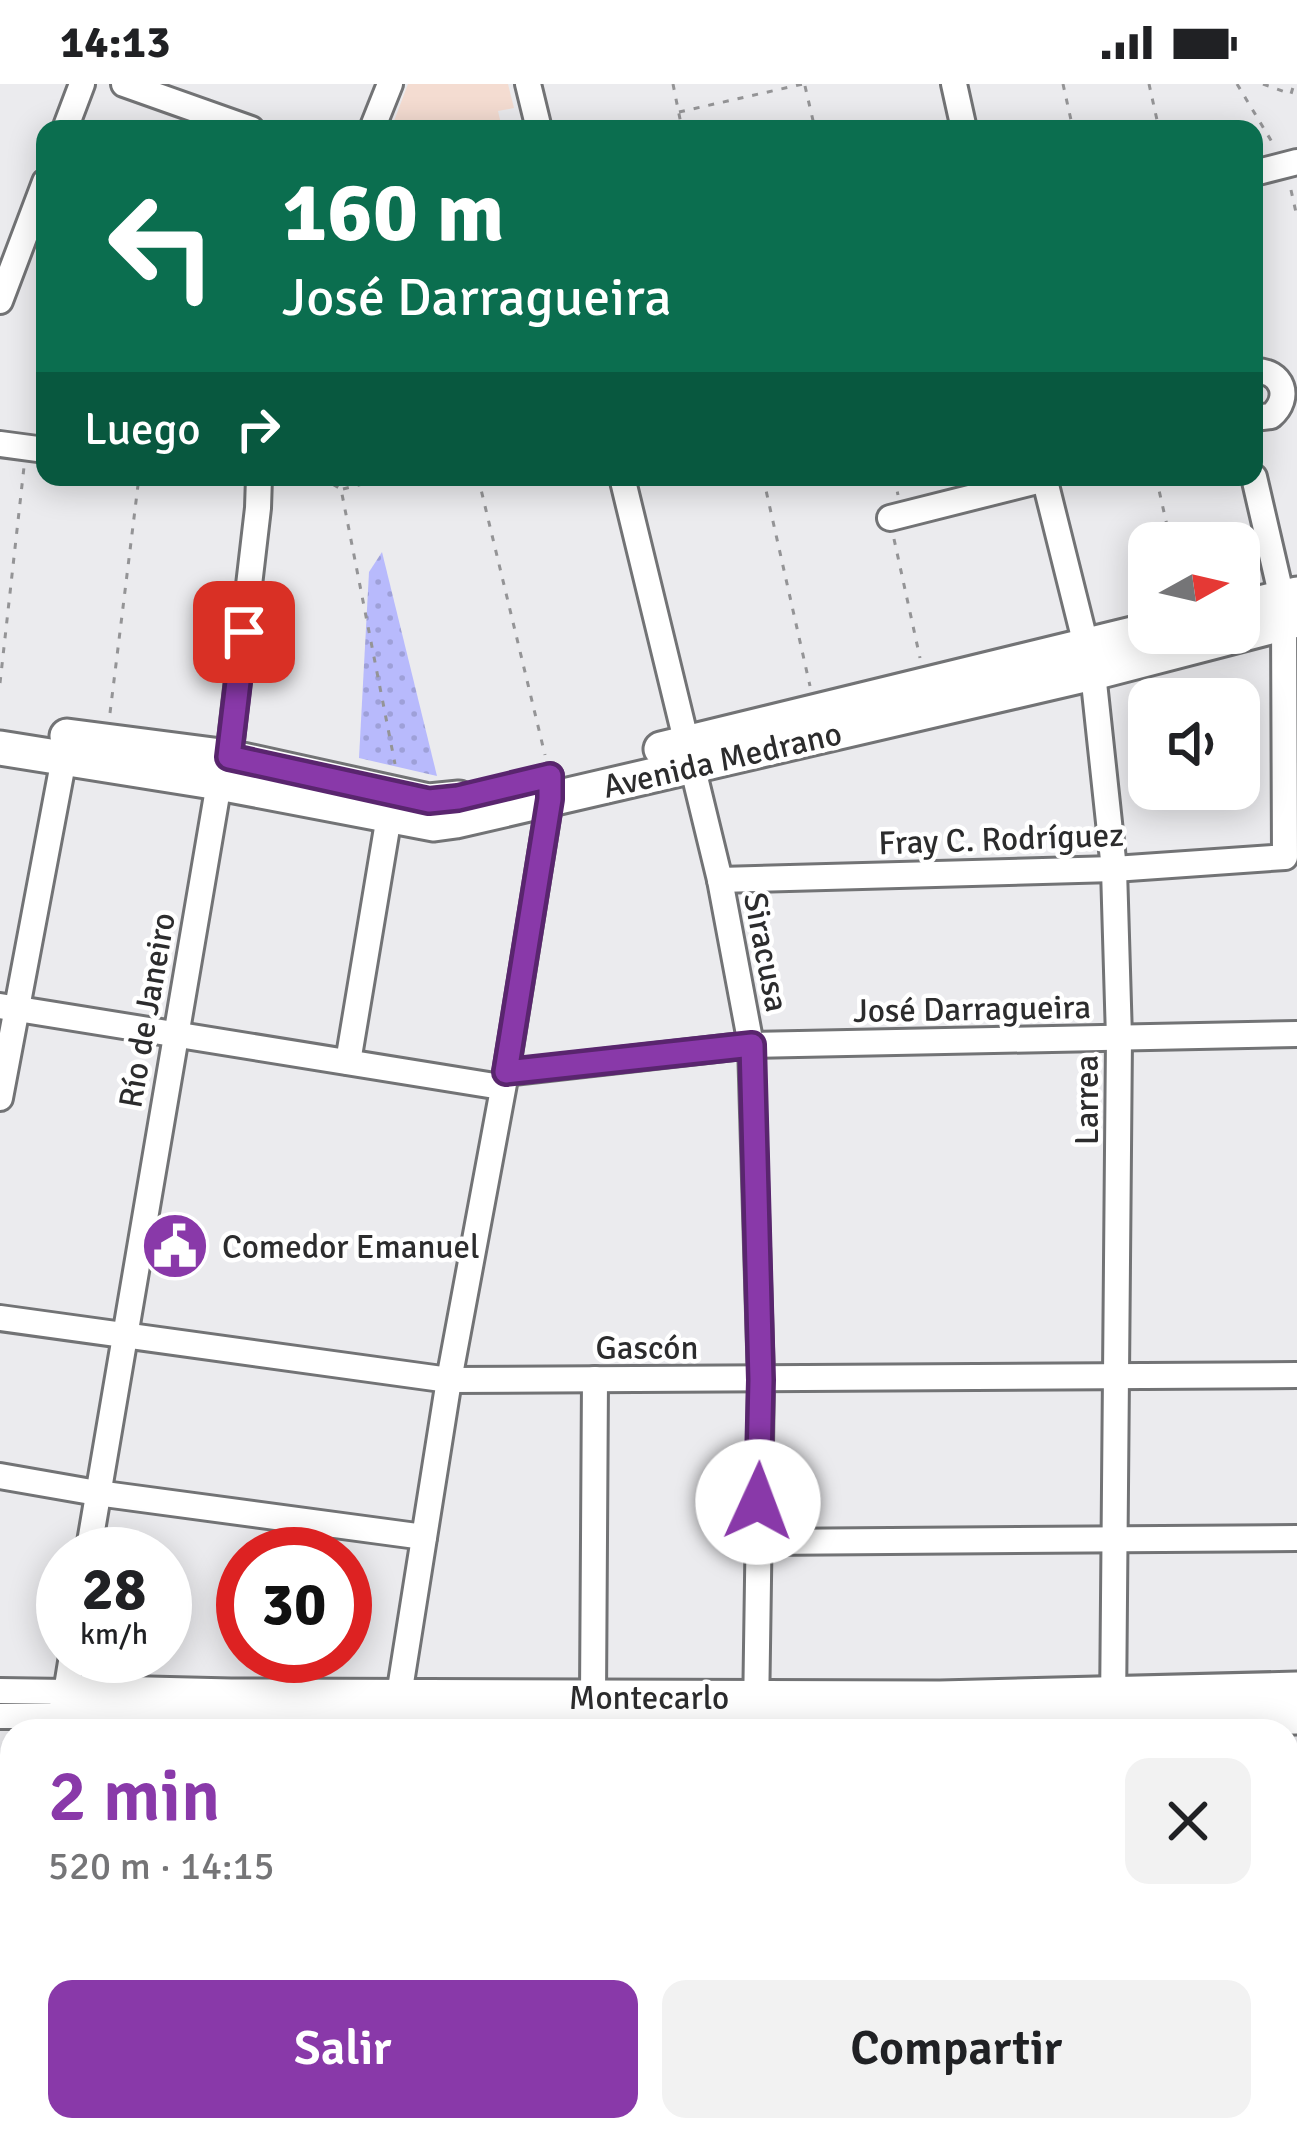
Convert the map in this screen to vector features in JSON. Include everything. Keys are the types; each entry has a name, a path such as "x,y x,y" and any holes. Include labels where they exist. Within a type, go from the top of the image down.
{"main road":[{"name":"Avenida Medrano","path":"0,726 106,742 395,805 550,788 1290,608"},
{"name":"Avenida Medrano","path":"688,754 815,710 926,683 1091,659 1128,640"},
{"name":"Avenida Medrano","path":"0,748 64,758 224,770"},
{"name":"Montecarlo","path":"1114,1715 1297,1689"},
{"name":"Montecarlo","path":"396,1716 593,1697 756,1718"},
{"name":"Montecarlo","path":"62,1713 1297,1717"}],"street":[{"path":"68,120 82,84"},
{"path":"124,84 225,120"},
{"path":"376,120 391,84"},
{"path":"528,84 537,120"},
{"path":"954,84 962,120"},
{"path":"0,302 36,206"},
{"path":"1263,371 1273,374 1284,396 1271,416 1263,417"},
{"name":"Río de Janeiro","path":"92,1527 224,770 259,486"},
{"name":"Siracusa","path":"624,486 720,880 752,1045 761,1380 756,1718"},
{"path":"890,518 1014,486"},
{"name":"Larrea","path":"1047,486 1091,659 1114,869 1119,1038 1114,1715"},
{"path":"1256,486 1290,608"},
{"name":"Fray C. Rodríguez","path":"720,880 1114,869 1285,857 1290,608"},
{"path":"0,1097 8,1007 64,758"},
{"path":"396,1716 550,788"},
{"path":"348,1062 395,805"},
{"name":"José Darragueira","path":"8,1007 348,1062 503,1080 752,1045 1297,1034"},
{"name":"Gascón","path":"0,1318 449,1380 1297,1375"},
{"path":"593,1697 595,1379"},
{"path":"0,1476 424,1537"},
{"path":"757,1542 1297,1538"},
{"path":"62,1713 68,1683"},
{"name":"Montecarlo","path":"0,1691 62,1713"},
{"name":"Montecarlo","path":"0,1716 62,1713"}],"path":[{"path":"673,84 680,120"},
{"path":"679,112 804,84 813,120"},
{"path":"1063,84 1071,120"},
{"path":"1149,84 1157,120"},
{"path":"1237,84 1261,120"},
{"path":"1263,84 1291,94 1294,84"},
{"path":"1263,123 1291,164 1297,217"},
{"path":"0,682 24,447"},
{"path":"106,742 138,486"},
{"path":"336,486 353,486"},
{"path":"480,486 550,788"},
{"path":"766,486 815,710"},
{"path":"1158,486 1166,522"},
{"path":"341,489 395,805"},
{"path":"890,518 926,683"}],"shaded area":[{"path":"408,84 508,84 514,108 498,111 500,120 394,120"},
{"path":"382,552 437,776 359,758 369,572"}],"place":[{"name":"Comedor Emanuel","path":"175,1246"}],"route":[{"path":"244,632 229,757 429,801 550,776 506,1072 752,1045 761,1380 758,1502"}]}
